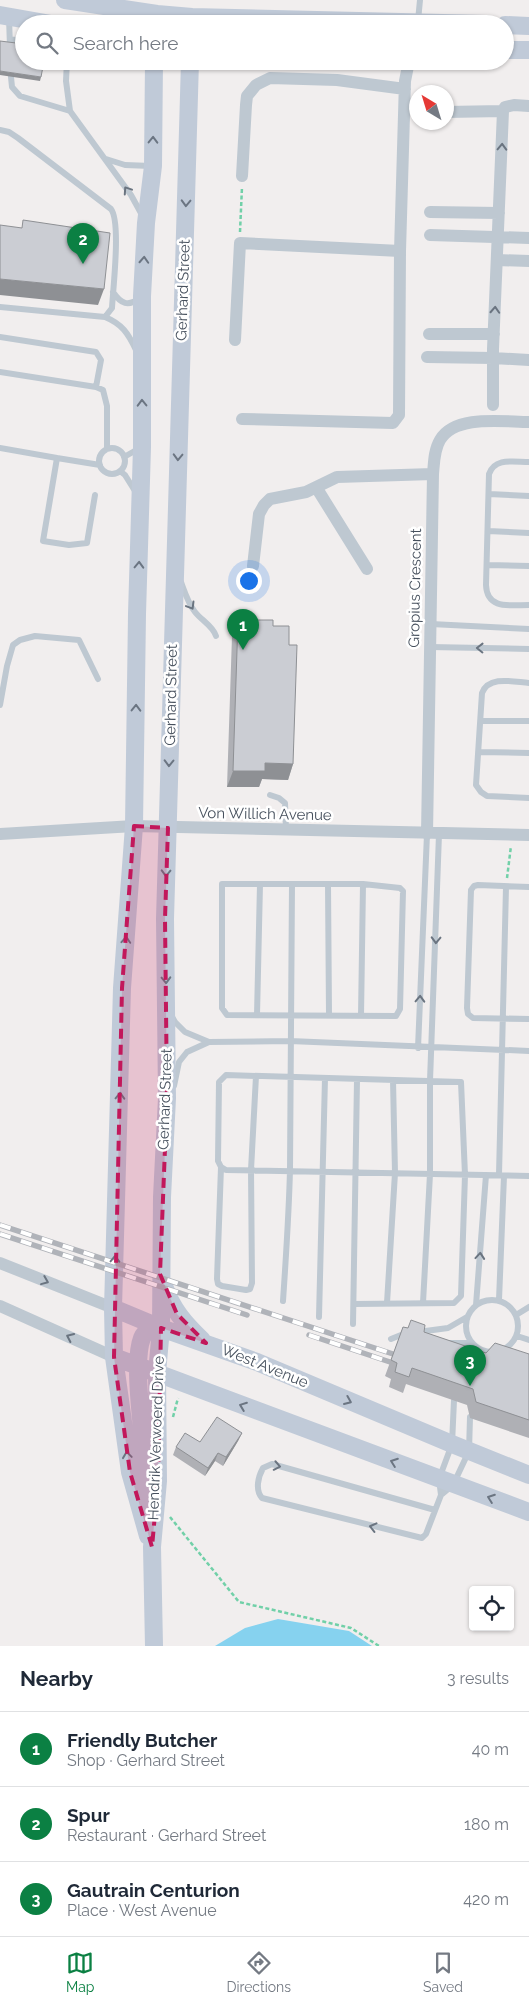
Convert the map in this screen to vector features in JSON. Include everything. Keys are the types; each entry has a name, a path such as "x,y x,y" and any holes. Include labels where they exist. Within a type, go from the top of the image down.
{"street":[{"path":"65,0 164,13 242,15"},
{"path":"514,25 529,26"},
{"path":"514,50 529,50"},
{"path":"113,1308 122,988 134,826 142,447 142,296 146,223 153,166 154,70"},
{"name":"Gerhard Street","path":"161,1328 160,1274 167,1098 165,919 190,70"},
{"path":"242,418 393,423 400,412 400,251 405,89 408,70"},
{"path":"242,176 247,96 260,81 270,78 302,78 405,89"},
{"path":"493,405 494,334 504,111 505,107 510,105 529,106"},
{"path":"454,112 504,111"},
{"path":"430,212 499,213"},
{"path":"430,235 529,238"},
{"path":"235,340 240,243 400,251"},
{"path":"497,260 529,261"},
{"path":"429,334 494,334"},
{"path":"427,357 529,360"},
{"name":"Gropius Crescent","path":"433,834 430,647 432,474 436,448 440,440 454,427 467,423 529,422"},
{"path":"252,566 259,514 264,504 270,499 306,492 336,477 432,474"},
{"path":"316,487 367,568"},
{"name":"Von Willich Avenue","path":"0,834 134,826 529,835"},
{"name":"West Avenue","path":"0,1263 161,1328 257,1362 469,1451 527,1472"},
{"path":"160,1274 169,1300 177,1314 206,1343"},
{"path":"0,1306 138,1367 444,1486 529,1512"},
{"name":"Hendrik Verwoerd Drive","path":"113,1308 114,1357 130,1472 152,1547"},
{"path":"139,1502 145,1468 138,1367 142,1337 148,1331 161,1328"},
{"name":"Hendrik Verwoerd Drive","path":"154,1646 152,1547 158,1481 157,1373 161,1328"}],"lane":[{"path":"418,15 420,0"},
{"path":"4,16 10,39 10,47"},
{"path":"10,39 15,40"},
{"path":"67,70 70,111 131,195 146,223"},
{"path":"11,77 12,87 20,96 70,111"},
{"path":"0,130 9,132 18,138 112,210 116,234 112,308 111,312 104,317"},
{"path":"106,159 125,165 153,166"},
{"path":"113,292 120,302 130,304 142,296"},
{"path":"0,307 104,317 115,321 126,330 141,360"},
{"path":"0,337 96,352 101,360 96,386"},
{"path":"0,372 96,386 102,390 106,399 107,449"},
{"path":"124,457 142,447"},
{"path":"0,448 100,465"},
{"path":"107,449 116,449 124,457 124,465 120,471 113,474 103,471 100,465 99,457 107,449"},
{"path":"57,458 42,541 60,545 87,543 95,495"},
{"path":"529,462 498,462 492,467 489,474 487,565 487,593 490,599 499,604 529,605"},
{"path":"120,471 141,500"},
{"path":"488,494 529,496"},
{"path":"488,531 529,533"},
{"path":"487,565 529,566"},
{"path":"176,569 188,601 199,618 214,631 216,636"},
{"path":"431,624 529,629"},
{"path":"0,705 13,645 20,640 35,636 79,640 98,679"},
{"path":"430,647 529,649"},
{"path":"529,683 494,681 488,683 482,692 476,785 487,796 529,798"},
{"path":"481,721 529,721"},
{"path":"479,752 529,753"},
{"path":"270,795 279,798 285,804 286,830"},
{"path":"418,1048 433,834"},
{"path":"424,1303 430,1174 433,834"},
{"path":"224,883 292,884 363,884 400,888 403,891 398,1013 396,1016 227,1015 222,1008 222,886 224,883"},
{"path":"257,1015 260,884"},
{"path":"284,1301 290,1170 292,884"},
{"path":"328,884 329,1015"},
{"path":"361,1016 363,884"},
{"path":"529,887 506,888 478,885 474,886 471,890 468,1014 473,1018 529,1019"},
{"path":"500,1300 501,1050 506,888"},
{"path":"167,1007 175,1022 185,1032 209,1042 290,1042 529,1051"},
{"path":"167,1098 175,1083 179,1062 188,1052 209,1042"},
{"path":"256,1076 251,1170 252,1283 250,1289 246,1290 222,1286 218,1284 217,1279 220,1167 218,1161 219,1082 226,1074 357,1080 462,1082 465,1175 461,1296 454,1303 354,1304"},
{"path":"319,1317 325,1078"},
{"path":"353,1324 357,1080"},
{"path":"387,1303 395,1173 393,1080"},
{"path":"220,1167 226,1170 529,1176"},
{"path":"476,1305 486,1174"},
{"path":"391,1340 406,1333 448,1328 467,1317 476,1305 483,1301 500,1300 518,1314 529,1313"},
{"path":"518,1314 529,1307"},
{"path":"467,1317 466,1333 473,1345 480,1350 495,1352 510,1345 517,1336 518,1314"},
{"path":"426,1332 434,1337"},
{"path":"517,1336 529,1340"},
{"path":"443,1341 473,1345"},
{"path":"471,1355 473,1345"},
{"path":"492,1360 495,1352"},
{"path":"435,1510 272,1464 265,1467 261,1472 257,1487 262,1498 421,1539 426,1534 435,1510 444,1486 452,1444 454,1400"},
{"path":"444,1486 469,1451 470,1417"}],"path":[{"path":"240,243 242,176"},
{"path":"506,888 512,835"},
{"path":"172,1423 179,1395"},
{"path":"170,1517 239,1602 351,1628 380,1646"}],"highlighted area":[{"path":"134,826 168,828 165,919 167,1098 160,1274 177,1314 206,1343 161,1328 158,1481 152,1547 130,1472 114,1357 122,988"}],"water":[{"path":"278,1619 349,1631 372,1646 215,1646 245,1628"}],"building":[{"path":"0,41 15,43 15,70 42,70 41,77 0,71"},
{"path":"23,220 110,233 104,289 0,279 0,225 22,228"},
{"path":"238,620 273,620 273,626 289,626 289,645 297,645 293,764 265,763 265,771 233,771"},
{"path":"411,1320 425,1325 424,1332 486,1353 495,1343 529,1354 529,1420 476,1402 473,1389 412,1368 409,1377 395,1372 397,1363 391,1360 403,1327 408,1328"},
{"path":"217,1417 242,1433 226,1457 218,1453 208,1468 176,1447 185,1433 200,1442"}],"railway":[{"path":"0,1225 393,1354"},
{"path":"0,1234 247,1315"},
{"path":"309,1335 390,1362"}],"place":[{"name":"Spur","path":"83,264"},
{"name":"Friendly Butcher","path":"243,650"},
{"name":"Gautrain Centurion","path":"470,1386"}]}
